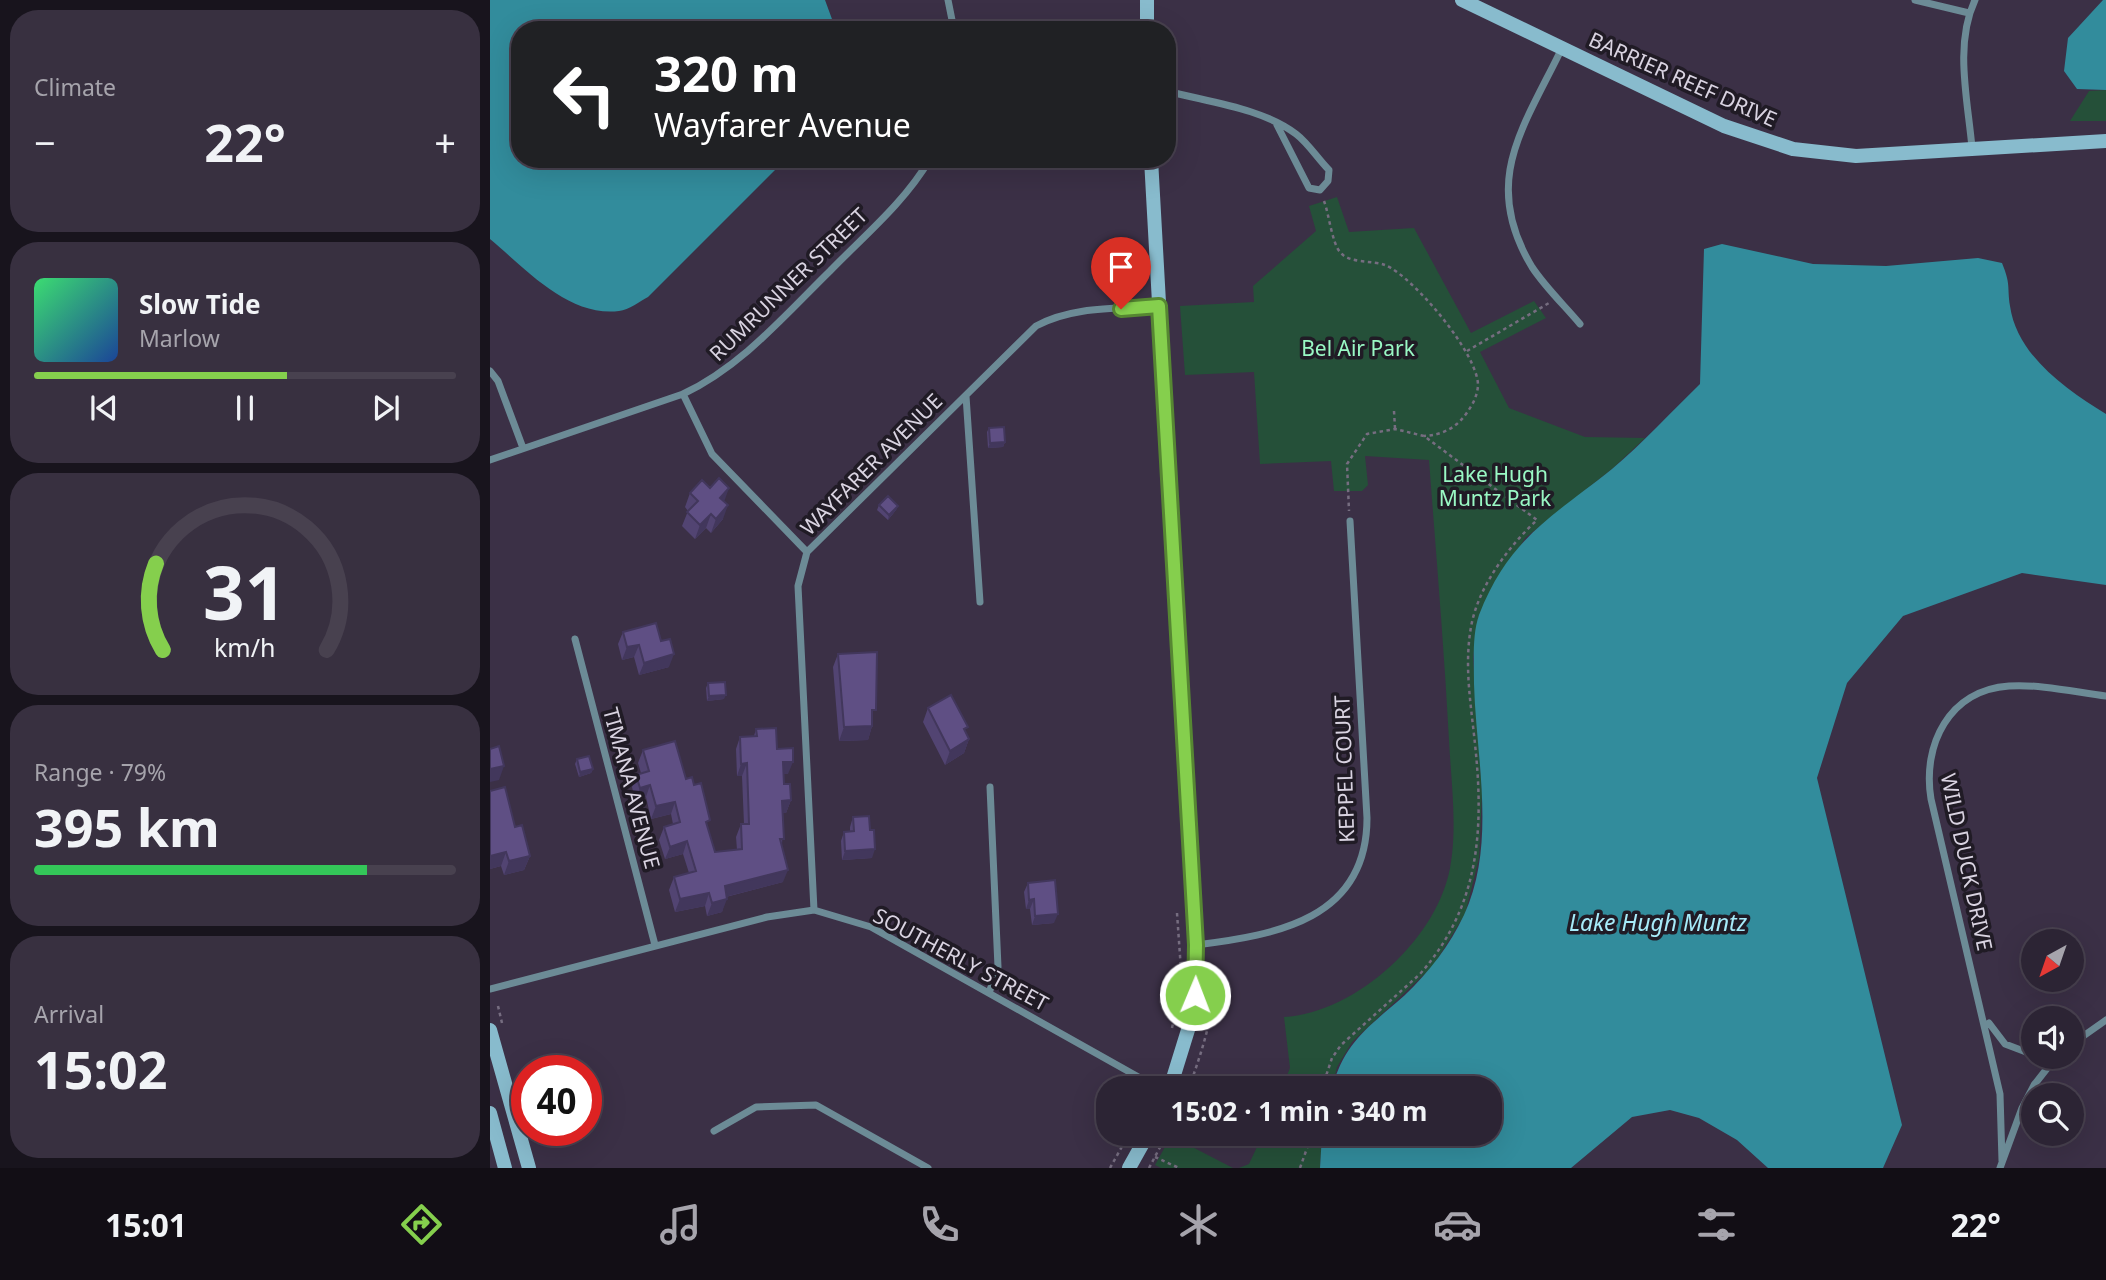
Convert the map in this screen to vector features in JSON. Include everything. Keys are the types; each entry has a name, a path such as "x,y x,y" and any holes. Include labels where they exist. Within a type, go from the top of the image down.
{"street":[{"path":"948,0 952,21"},
{"path":"1147,0 1147,21"},
{"name":"BARRIER REEF DRIVE","path":"1462,0 1724,126 1793,149 1856,156 2106,141"},
{"path":"1915,0 1969,13"},
{"path":"1972,148 1964,51 1969,13 1975,0"},
{"path":"1563,48 1514,147 1506,188 1511,224 1533,268 1580,324"},
{"path":"1176,93 1256,115 1296,134 1329,170 1328,181 1320,190 1308,188 1277,125"},
{"name":"RUMRUNNER STREET","path":"490,460 683,394 713,380 753,347 908,193 924,168"},
{"path":"1151,168 1196,945 1192,1017 1174,1076"},
{"name":"WAYFARER AVENUE","path":"814,910 799,586 807,552 1020,340 1050,318 1076,312 1159,306"},
{"path":"490,371 498,381 523,448"},
{"path":"683,394 712,454 807,552"},
{"path":"966,396 980,602"},
{"name":"KEPPEL COURT","path":"1196,945 1270,932 1311,918 1338,898 1359,868 1364,853 1367,818 1350,522"},
{"name":"TIMANA AVENUE","path":"575,639 655,945"},
{"name":"WILD DUCK DRIVE","path":"2001,1164 2003,1112 1985,1016 1931,799 1928,767 1933,745 1944,724 1954,712 1982,693 2011,686 2106,696"},
{"path":"989,993 998,967 990,787"},
{"name":"SOUTHERLY STREET","path":"490,989 767,917 814,910 871,927 1137,1076"},
{"name":"WILD DUCK DRIVE","path":"1985,1016 2005,1044 2021,1050"},
{"path":"2084,1036 2106,1020"},
{"path":"490,1030 529,1168"},
{"name":"WILD DUCK DRIVE","path":"2001,1164 2034,1085 2047,1069"},
{"path":"714,1131 756,1107 816,1105 928,1168"},
{"path":"490,1113 505,1168"},
{"path":"1129,1168 1141,1146"}],"path":[{"path":"1320,190 1332,219 1339,251 1347,258 1385,265 1403,277 1467,352 1478,386 1475,402 1463,420 1441,435 1424,436 1395,429 1367,434 1347,464 1350,522"},
{"path":"1467,352 1558,297"},
{"path":"1394,411 1395,429"},
{"path":"1424,436 1543,522"},
{"path":"1326,1076 1332,1058 1341,1045 1432,961 1463,908 1478,854 1479,827 1469,692 1471,626 1477,608 1501,562 1537,520"},
{"path":"1177,913 1181,974"},
{"path":"1171,1033 1180,992"},
{"path":"1110,1168 1122,1146"},
{"path":"1149,1168 1161,1146"},
{"path":"1299,1167 1307,1146"},
{"path":"1155,1157 1179,1168"}],"green space":[{"path":"2106,90 2106,121 2070,121 2089,91"},
{"path":"1337,197 1349,232 1414,228 1471,333 1534,301 1546,318 1480,352 1509,408 1585,437 1645,438 1613,468 1525,538 1478,618 1473,658 1482,793 1479,858 1465,914 1433,966 1352,1042 1337,1067 1335,1076 1287,1076 1290,1068 1284,1017 1312,1012 1339,1002 1366,986 1391,966 1413,943 1431,917 1444,890 1451,862 1454,817 1429,460 1365,456 1368,485 1362,491 1334,491 1331,461 1260,464 1254,372 1185,375 1180,306 1254,302 1253,286 1316,231 1309,206"},
{"path":"1165,1146 1190,1146 1233,1168 1161,1168 1155,1165"},
{"path":"1257,1146 1321,1146 1320,1168 1239,1168 1249,1164"}],"water":[{"path":"490,0 825,0 833,21 511,21 511,168 777,168 648,297 619,311 582,307 565,299 533,277 490,239"},
{"path":"2103,0 2106,0 2106,90 2077,89 2064,71 2068,38"},
{"name":"Lake Hugh Muntz","path":"1722,244 1813,264 1886,266 1978,258 2002,263 2008,281 2010,306 2022,341 2046,370 2106,414 2106,585 2022,573 1903,616 1847,683 1817,778 1902,1125 1883,1168 1768,1168 1737,1140 1699,1118 1670,1110 1632,1117 1571,1168 1320,1168 1321,1146 1502,1146 1502,1076 1336,1076 1344,1058 1360,1036 1414,986 1446,947 1464,915 1474,888 1482,830 1474,684 1474,640 1479,615 1504,566 1534,531 1612,469 1700,384 1704,249"}],"building":[{"path":"1004,427 1005,442 990,443 989,428"},
{"path":"719,478 729,488 720,498 728,505 716,519 711,514 700,525 687,512 698,501 690,493 702,480 710,488"},
{"path":"888,496 898,506 889,515 879,505"},
{"path":"656,623 661,641 670,639 674,654 644,663 639,645 627,647 623,632"},
{"path":"877,652 876,710 872,710 872,726 844,727 838,654"},
{"path":"725,682 726,695 709,696 708,683"},
{"path":"951,695 968,727 964,729 969,739 950,751 928,708"},
{"path":"776,728 777,749 793,748 793,762 783,762 784,784 790,784 791,800 782,801 784,839 780,839 788,870 725,886 727,899 712,903 709,893 680,899 674,877 696,871 687,841 670,847 664,827 680,822 675,802 656,806 650,785 640,788 636,775 649,771 643,750 675,741 686,779 692,777 694,785 701,783 710,820 706,822 715,852 742,849 741,824 749,824 747,763 741,764 740,737 757,736 756,729"},
{"path":"499,746 504,766 490,769 490,749"},
{"path":"589,756 593,769 580,772 577,759"},
{"path":"505,787 515,827 522,825 530,856 509,861 506,852 490,856 490,791"},
{"path":"869,816 870,830 874,830 875,849 845,851 844,832 854,831 853,817"},
{"path":"1055,880 1058,914 1035,916 1034,899 1029,900 1028,883"}],"route":[{"path":"1121,309 1159,306 1196,945 1195,995"}],"park label":[{"name":"Bel Air Park","path":"1358,348"},
{"name":"Lake Hugh Muntz Park","path":"1495,486"}]}
